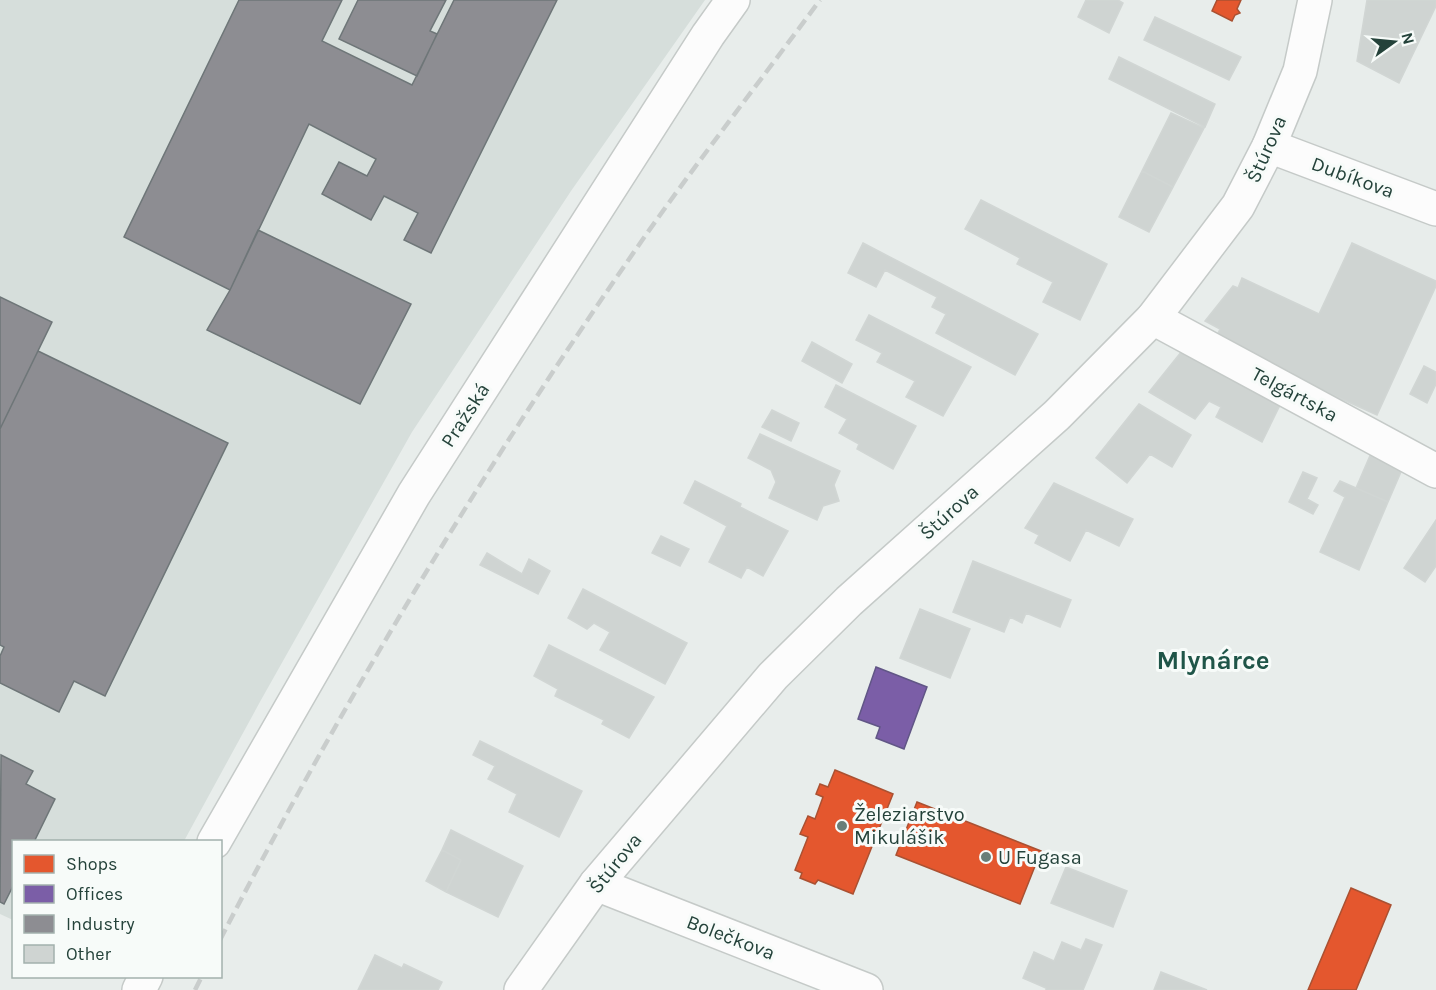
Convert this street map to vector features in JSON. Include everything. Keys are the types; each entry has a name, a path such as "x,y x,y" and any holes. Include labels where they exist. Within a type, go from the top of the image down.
{"street":[{"name":"Pražská","path":"215,840 414,494 708,35 733,0"},
{"name":"Štúrova","path":"521,990 596,884 773,676 849,601 1057,415 1153,318 1238,206 1269,147 1300,71 1315,0"},
{"name":"Dubíkova","path":"1269,147 1436,208"},
{"name":"Telgártska","path":"1153,318 1436,471"},
{"name":"Bolečkova","path":"596,884 866,990"}],"shaded area":[{"path":"0,0 705,0 571,191 412,432 185,840 12,840 12,920 0,914"}],"building: Shops":[{"path":"1217,0 1241,0 1237,9 1240,13 1235,15 1232,21 1212,11"},
{"name":"Železiarstvo Mikulášik","path":"835,770 893,794 853,894 818,880 815,884 800,878 802,873 795,870 808,837 800,834 808,816 815,819 823,797 816,794 820,784 828,787"},
{"path":"917,802 1041,851 1020,904 896,855"},
{"path":"1351,888 1391,905 1356,990 1308,990"}],"building: Offices":[{"path":"876,667 927,687 904,749 876,738 880,727 858,719"}],"building: Industry":[{"path":"239,0 342,0 322,41 412,85 454,0 557,0 431,253 404,240 418,213 384,196 371,220 322,194 339,162 367,176 376,159 309,124 230,290 124,237"},
{"path":"358,0 446,0 430,31 437,34 417,76 339,39"},
{"path":"258,230 411,304 360,404 207,330 230,290"},
{"path":"0,297 52,322 0,429"},
{"path":"38,351 228,443 105,696 74,681 59,712 0,683 0,656 4,647 0,645 0,429"},
{"path":"1,755 33,771 26,784 55,799 35,840 12,840 12,888 4,904 0,902"}],"building: Other":[{"path":"1086,0 1118,0 1123,3 1109,33 1078,17"},
{"path":"1367,0 1436,0 1436,6 1399,83 1357,61"},
{"path":"1155,17 1241,57 1229,80 1144,40"},
{"path":"1119,57 1215,104 1205,127 1109,79"},
{"path":"1171,113 1204,128 1173,187 1142,171"},
{"path":"1142,171 1173,187 1149,232 1119,217"},
{"path":"981,200 1107,264 1080,320 1043,302 1053,282 1017,264 1020,258 965,229"},
{"path":"863,243 1038,334 1015,375 936,333 946,314 932,307 937,297 885,270 876,287 848,273"},
{"path":"1352,243 1436,281 1436,286 1377,415 1291,376 1292,373 1216,338 1220,329 1205,321 1233,286 1238,288 1242,278 1319,314"},
{"path":"869,315 971,367 943,416 906,397 915,381 877,362 882,353 856,340"},
{"path":"812,342 852,364 842,383 802,361"},
{"path":"1182,351 1281,403 1262,442 1216,417 1221,407 1209,401 1195,419 1149,392"},
{"path":"1424,366 1436,372 1436,384 1427,403 1410,394"},
{"path":"836,385 916,426 893,469 857,449 859,444 839,433 847,419 825,407"},
{"path":"1139,404 1191,435 1172,467 1150,454 1127,483 1096,458"},
{"path":"772,410 799,423 791,441 762,427"},
{"path":"760,434 840,471 834,485 839,501 823,506 817,520 769,498 776,482 771,470 748,458"},
{"path":"1372,451 1404,465 1388,502 1356,488"},
{"path":"1303,472 1317,478 1307,499 1318,505 1313,514 1289,502"},
{"path":"695,481 788,531 763,576 747,567 741,578 709,562 727,526 684,503"},
{"path":"1340,481 1388,502 1359,570 1320,552 1345,497 1334,491"},
{"path":"1054,483 1133,519 1119,546 1086,530 1070,561 1035,543 1039,535 1025,528"},
{"path":"1436,520 1436,566 1425,582 1404,568"},
{"path":"661,536 689,549 680,566 652,553"},
{"path":"487,553 522,574 529,559 550,571 538,594 480,565"},
{"path":"973,561 1071,600 1060,627 1026,613 1022,623 1010,617 1004,632 953,612"},
{"path":"583,589 687,643 665,684 600,650 610,632 594,623 587,629 568,618"},
{"path":"920,609 970,629 950,678 900,658"},
{"path":"549,645 654,697 629,738 602,724 604,720 555,696 558,689 534,676"},
{"path":"480,741 582,791 559,837 509,812 517,794 488,779 495,766 473,755"},
{"path":"451,830 523,866 498,917 446,892 461,860 442,850"},
{"path":"442,850 461,860 446,892 426,881"},
{"path":"1066,867 1127,891 1113,927 1051,903"},
{"path":"1086,939 1102,945 1083,990 1046,990 1023,978 1034,952 1054,961 1062,942 1081,950"},
{"path":"375,955 402,968 404,964 442,982 438,990 358,990"},
{"path":"1161,972 1207,990 1154,990"}],"railway":[{"path":"222,936 317,759 420,582 474,495 585,323 643,239 820,0"},
{"path":"195,990 201,978"}],"place":[{"name":"Železiarstvo Mikulášik","path":"842,826"},
{"name":"U Fugasa","path":"986,857"}],"district":[{"name":"Mlynárce","path":"1213,660"}]}
